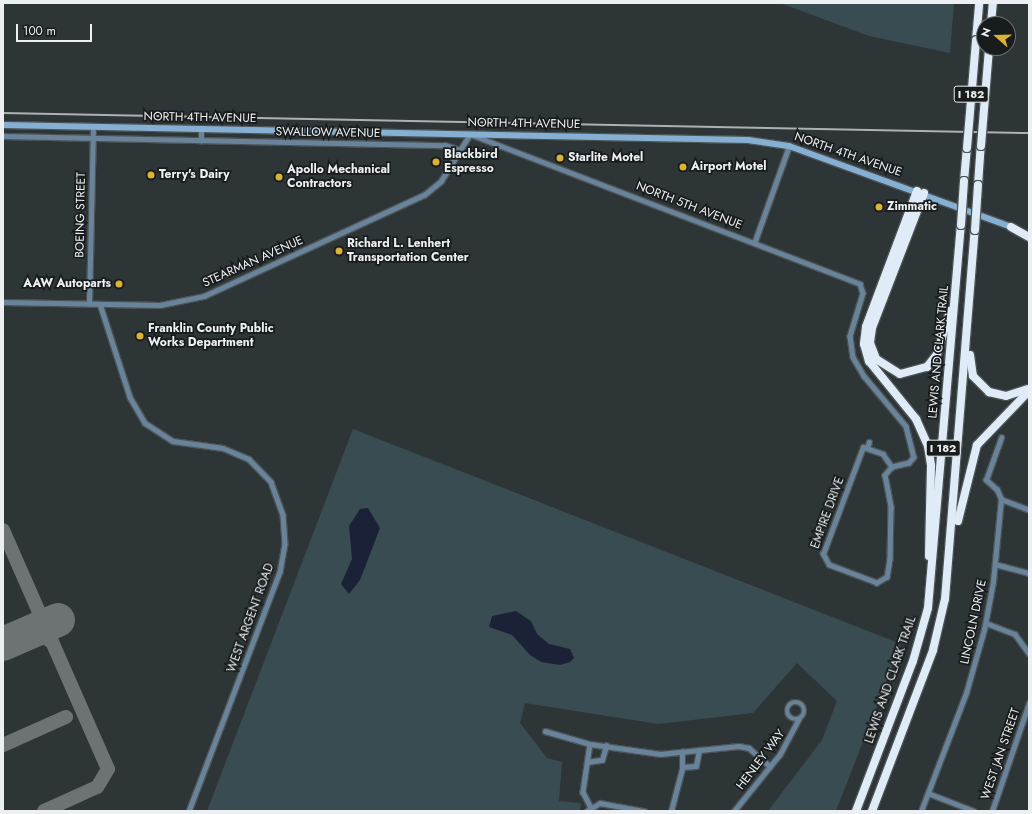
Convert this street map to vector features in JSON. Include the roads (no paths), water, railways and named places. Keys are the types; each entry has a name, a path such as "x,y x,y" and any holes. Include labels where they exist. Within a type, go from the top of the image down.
{"highway":[{"name":"LEWIS AND CLARK TRAIL","path":"856,811 913,661 928,608 979,3"},
{"path":"992,16 993,3"},
{"name":"I 182","path":"872,811 933,650 951,557 988,56"},
{"path":"921,192 871,331 872,348 880,363 905,374 931,363 946,331 956,287"},
{"path":"921,192 864,338 870,361 910,410 928,446 931,466 928,608"},
{"path":"1010,226 1029,237"},
{"path":"968,324 970,365 980,386 1006,396 1029,387"},
{"path":"951,557 973,453 986,431 1029,391"}],"main road":[{"name":"NORTH 4TH AVENUE","path":"3,125 748,140 789,146 921,192 1029,233"}],"street":[{"name":"BOEING STREET","path":"89,304 93,127"},
{"path":"201,129 201,141"},
{"name":"STEARMAN AVENUE","path":"3,302 169,304 204,296 424,195 441,181 470,134"},
{"name":"NORTH 5TH AVENUE","path":"470,134 755,241 860,284 863,293 852,324 850,343 856,364 902,419 912,440 914,457 909,463 892,467"},
{"name":"SWALLOW AVENUE","path":"3,136 445,145 460,150"},
{"path":"755,241 789,146"},
{"name":"WEST ARGENT ROAD","path":"100,304 132,403 145,423 173,440 223,448 249,459 271,482 283,515 285,544 280,572 189,811"},
{"path":"1001,438 986,480 997,490 1000,499 1029,510"},
{"path":"870,442 867,448 883,454 892,467"},
{"name":"EMPIRE DRIVE","path":"867,448 863,447 823,557 829,565 877,583 887,577 890,559 891,507 885,478 892,467"},
{"name":"LINCOLN DRIVE","path":"921,811 968,686 986,623 995,564 1000,499"},
{"path":"995,564 1029,573"},
{"path":"986,623 1015,634 1029,653"},
{"name":"WEST JAN STREET","path":"992,811 1029,703"},
{"name":"HENLEY WAY","path":"734,811 790,740 799,719"},
{"path":"545,731 590,744 660,754 744,747 770,766"},
{"path":"590,744 583,792 589,809 604,804 644,811"},
{"path":"587,762 602,760 606,746"},
{"path":"682,767 696,766 699,750"},
{"path":"671,811 682,767 682,752"},
{"path":"928,793 974,811"}],"water":[{"path":"368,508 380,528 360,580 349,594 341,584 352,559 349,526 360,509"},
{"path":"516,611 531,621 537,634 549,644 570,649 574,658 570,662 560,665 541,662 530,655 512,635 489,627 492,616"}],"railway":[{"path":"3,113 1029,133"}],"place":[{"name":"Starlite Motel","path":"560,158"},
{"name":"Blackbird Espresso","path":"436,162"},
{"name":"Airport Motel","path":"683,167"},
{"name":"Terry's Dairy","path":"151,175"},
{"name":"Apollo Mechanical Contractors","path":"279,177"},
{"name":"Zimmatic","path":"879,207"},
{"name":"Richard L. Lenhert Transportation Center","path":"339,251"},
{"name":"AAW Autoparts","path":"119,284"},
{"name":"Franklin County Public Works Department","path":"140,336"}]}
